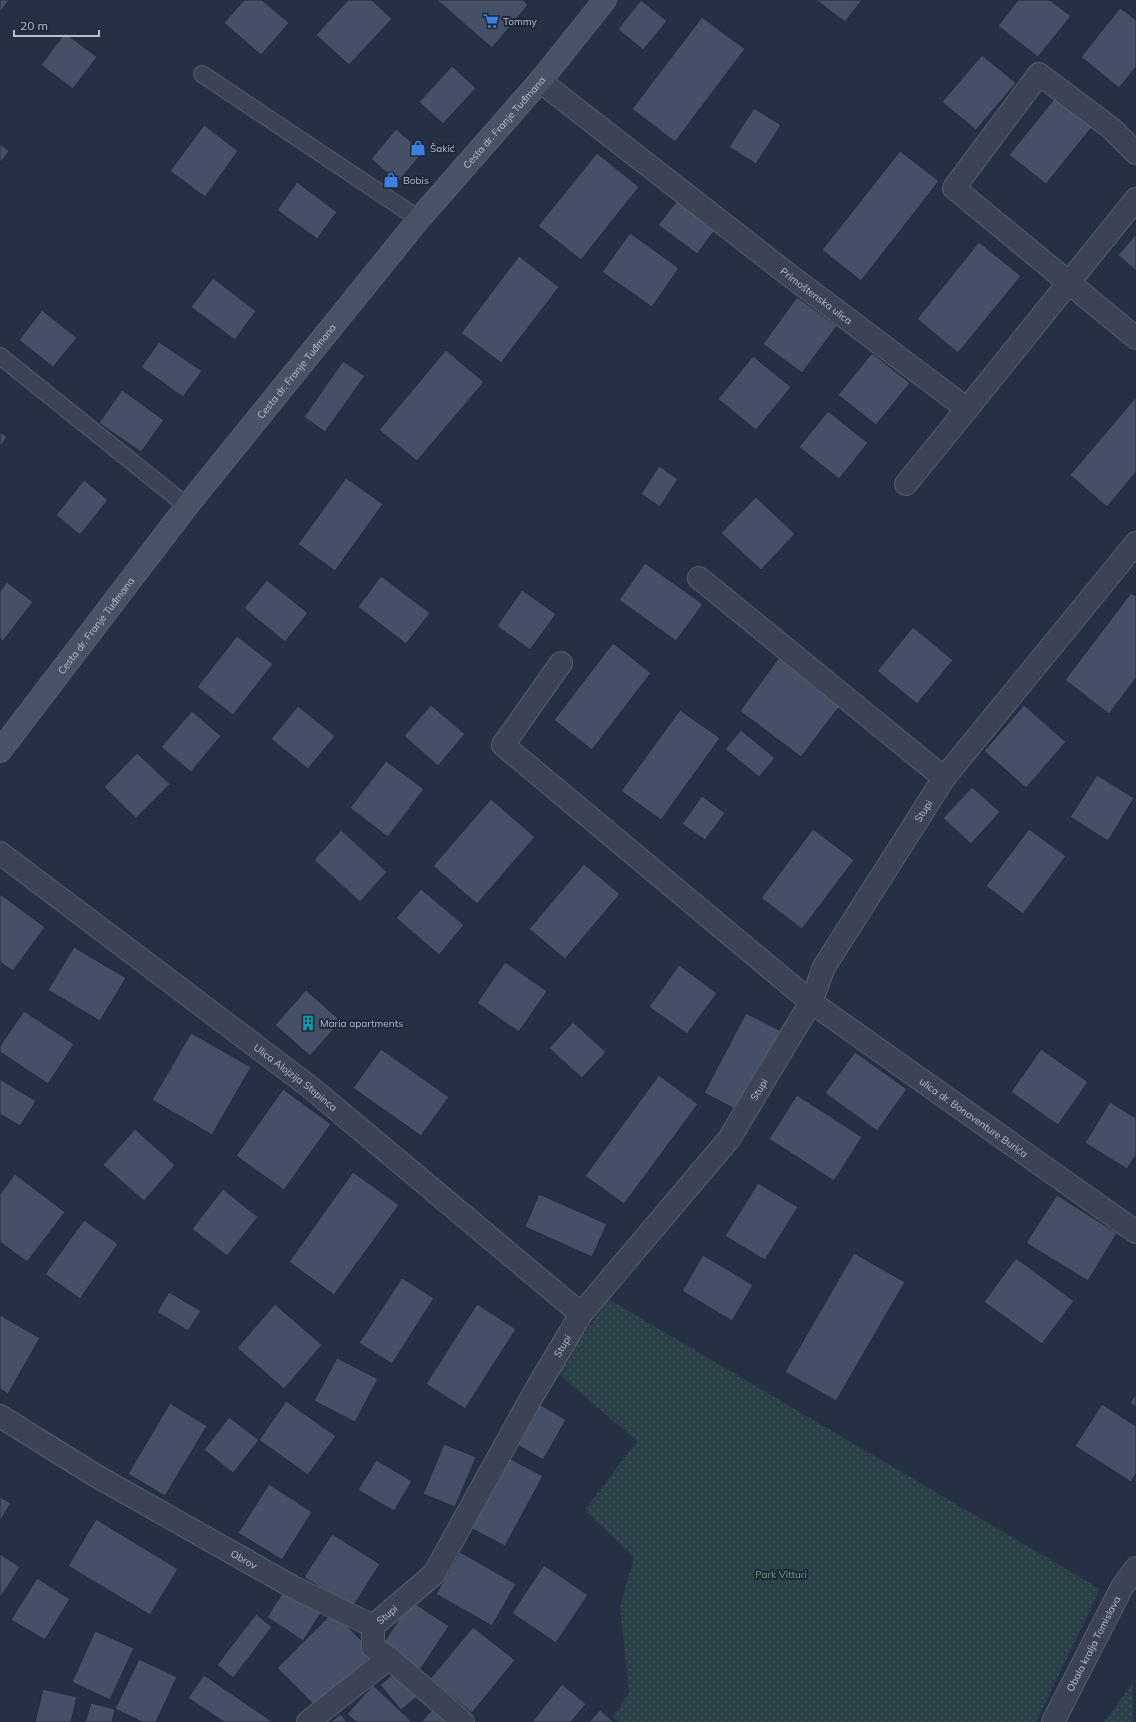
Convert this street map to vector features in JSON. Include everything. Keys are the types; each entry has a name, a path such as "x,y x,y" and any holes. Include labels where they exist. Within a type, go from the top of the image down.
{"main road":[{"name":"Cesta dr. Franje Tuđmana","path":"0,751 187,506 419,219 540,81 605,0"}],"street":[{"path":"1136,153 1111,128 1039,74 954,188 1136,338"},
{"name":"Primoštenska ulica","path":"540,81 967,409"},
{"path":"906,484 1070,283 1136,199"},
{"name":"Stupi","path":"373,1626 434,1574 534,1393 580,1314 730,1139 811,1002 824,967 944,778 1136,543"},
{"path":"699,578 944,778"},
{"name":"ulica dr. Bonaventure Burića","path":"561,664 503,745 811,1002 1136,1232"},
{"name":"Ulica Alojzija Stepinca","path":"0,853 310,1087 580,1314"},
{"name":"Obrov","path":"0,1416 93,1474 293,1587 373,1626"},
{"name":"Obala kralja Tomislava","path":"1054,1722 1122,1586 1136,1568"},
{"path":"373,1626 373,1647 389,1658 463,1722"},
{"path":"308,1722 389,1658"}],"lane":[{"path":"202,74 419,219"},
{"path":"0,356 187,506"}],"green space":[{"name":"Park Vitturi","path":"608,1299 1100,1589 1036,1722 619,1722 613,1717 629,1693 620,1606 634,1558 585,1510 637,1441 557,1373"},
{"path":"1133,1683 1133,1722 1104,1722"}],"building":[{"path":"0,0 9,0 0,12"},
{"path":"244,0 262,0 289,23 261,55 224,23"},
{"path":"348,0 372,0 392,19 349,65 316,35"},
{"path":"437,0 523,0 528,5 492,48"},
{"path":"641,0 667,21 643,50 618,29"},
{"path":"816,0 862,0 845,22"},
{"path":"1018,0 1050,0 1071,16 1038,57 998,26"},
{"path":"1120,8 1136,20 1136,67 1119,88 1081,57"},
{"path":"702,17 745,49 675,142 632,109"},
{"path":"65,33 97,57 73,89 41,65"},
{"path":"982,55 1016,83 976,130 942,102"},
{"path":"452,66 476,88 443,124 419,102"},
{"path":"1055,98 1092,127 1046,184 1009,155"},
{"path":"754,108 781,125 756,164 729,147"},
{"path":"204,125 238,151 205,197 170,171"},
{"path":"396,129 423,152 398,182 371,159"},
{"path":"0,144 9,151 0,163"},
{"path":"900,151 939,181 861,281 822,250"},
{"path":"597,153 639,187 581,260 538,226"},
{"path":"297,182 337,212 317,239 277,210"},
{"path":"680,197 718,226 697,254 658,225"},
{"path":"630,233 679,268 652,307 602,272"},
{"path":"1136,234 1136,271 1118,255"},
{"path":"979,242 1021,276 958,353 917,319"},
{"path":"519,256 559,287 501,363 461,333"},
{"path":"213,278 256,311 235,340 191,307"},
{"path":"797,297 837,326 802,373 763,344"},
{"path":"42,310 77,338 53,367 19,340"},
{"path":"159,342 202,371 183,397 141,367"},
{"path":"446,350 484,382 417,461 379,430"},
{"path":"872,353 910,383 876,425 838,395"},
{"path":"753,356 791,387 756,430 718,399"},
{"path":"343,361 365,376 325,432 304,417"},
{"path":"122,390 164,420 141,452 99,423"},
{"path":"1136,397 1136,472 1107,507 1070,475"},
{"path":"828,411 868,443 839,479 799,447"},
{"path":"0,432 7,437 0,447"},
{"path":"659,466 678,479 660,507 641,494"},
{"path":"346,478 383,504 335,571 298,544"},
{"path":"84,480 108,500 80,535 56,515"},
{"path":"756,497 795,534 761,570 721,533"},
{"path":"645,563 703,604 676,641 619,600"},
{"path":"381,576 430,613 406,644 358,607"},
{"path":"267,580 308,613 285,642 244,608"},
{"path":"7,582 33,602 3,641 0,639 0,591"},
{"path":"522,590 556,614 530,650 497,626"},
{"path":"1131,593 1136,596 1136,678 1109,714 1065,680"},
{"path":"913,627 953,660 917,704 877,671"},
{"path":"237,636 273,664 233,715 197,687"},
{"path":"613,643 651,673 592,750 554,720"},
{"path":"780,656 842,703 801,757 740,711"},
{"path":"431,705 465,734 438,766 404,736"},
{"path":"1024,705 1066,742 1026,788 984,751"},
{"path":"298,706 335,736 308,769 271,739"},
{"path":"680,710 720,738 661,820 621,791"},
{"path":"192,711 221,736 191,772 161,747"},
{"path":"741,730 775,758 759,777 725,749"},
{"path":"137,753 170,784 136,818 104,787"},
{"path":"386,761 424,789 388,837 350,808"},
{"path":"1097,775 1134,798 1108,841 1070,817"},
{"path":"972,787 1000,812 971,844 943,818"},
{"path":"702,796 725,813 705,840 682,824"},
{"path":"491,799 535,837 477,904 433,866"},
{"path":"813,829 854,860 802,929 761,898"},
{"path":"1029,829 1066,856 1023,914 986,886"},
{"path":"341,830 387,872 360,902 314,860"},
{"path":"584,864 620,894 565,959 529,929"},
{"path":"421,889 464,925 439,955 396,918"},
{"path":"0,894 45,927 13,971 0,962"},
{"path":"74,947 126,978 100,1021 48,990"},
{"path":"505,962 547,991 519,1032 477,1003"},
{"path":"679,965 717,993 687,1034 649,1007"},
{"name":"Maria apartments","path":"306,990 341,1021 310,1056 275,1025"},
{"path":"24,1011 74,1044 48,1084 0,1052 0,1046"},
{"path":"746,1013 781,1031 739,1111 704,1093"},
{"path":"573,1022 606,1052 582,1078 549,1048"},
{"path":"191,1033 251,1067 212,1135 152,1100"},
{"path":"381,1049 449,1097 421,1136 353,1088"},
{"path":"1041,1049 1088,1082 1058,1125 1011,1092"},
{"path":"855,1052 907,1089 877,1131 825,1093"},
{"path":"659,1075 698,1104 624,1204 585,1176"},
{"path":"0,1079 36,1101 20,1126 0,1114"},
{"path":"283,1089 331,1124 284,1190 236,1156"},
{"path":"797,1095 862,1137 834,1181 769,1139"},
{"path":"1110,1102 1136,1118 1136,1155 1127,1169 1085,1143"},
{"path":"135,1129 175,1165 144,1201 103,1165"},
{"path":"353,1172 399,1205 334,1295 289,1262"},
{"path":"15,1174 65,1212 27,1262 0,1242 0,1194"},
{"path":"758,1183 798,1207 765,1260 725,1236"},
{"path":"223,1189 258,1217 227,1256 192,1229"},
{"path":"539,1194 607,1224 592,1257 525,1227"},
{"path":"1057,1195 1117,1233 1088,1281 1026,1243"},
{"path":"84,1220 118,1244 80,1299 45,1274"},
{"path":"854,1253 905,1282 836,1401 785,1372"},
{"path":"703,1255 753,1285 732,1321 682,1291"},
{"path":"1016,1258 1074,1301 1042,1344 984,1302"},
{"path":"402,1278 434,1298 392,1364 359,1343"},
{"path":"169,1292 201,1311 188,1331 157,1312"},
{"path":"275,1304 322,1345 284,1389 237,1348"},
{"path":"477,1304 516,1329 465,1409 426,1384"},
{"path":"0,1315 40,1338 8,1394 0,1389"},
{"path":"337,1358 378,1379 355,1422 314,1401"},
{"path":"1136,1394 1136,1407 1130,1403"},
{"path":"286,1401 336,1436 308,1475 259,1440"},
{"path":"536,1402 566,1420 543,1460 513,1442"},
{"path":"170,1403 207,1426 165,1496 128,1474"},
{"path":"1102,1404 1136,1426 1136,1474 1131,1482 1075,1446"},
{"path":"229,1417 259,1440 233,1473 204,1450"},
{"path":"444,1444 476,1457 455,1507 423,1494"},
{"path":"509,1458 543,1476 505,1546 472,1529"},
{"path":"376,1460 412,1481 394,1511 358,1490"},
{"path":"269,1484 312,1512 282,1560 238,1533"},
{"path":"0,1497 11,1503 0,1521"},
{"path":"96,1519 178,1569 150,1615 68,1566"},
{"path":"332,1534 380,1564 352,1608 304,1577"},
{"path":"460,1552 516,1584 492,1626 436,1594"},
{"path":"0,1554 20,1567 0,1598"},
{"path":"544,1565 588,1595 556,1643 512,1613"},
{"path":"37,1578 70,1599 45,1640 11,1620"},
{"path":"285,1589 321,1613 303,1641 267,1617"},
{"path":"411,1601 449,1626 420,1670 382,1645"},
{"path":"333,1612 374,1653 318,1709 277,1668"},
{"path":"256,1614 272,1627 233,1678 217,1665"},
{"path":"473,1627 515,1660 472,1713 430,1679"},
{"path":"95,1631 134,1648 110,1700 72,1682"},
{"path":"139,1659 177,1677 156,1722 142,1722 115,1709"},
{"path":"397,1671 418,1696 401,1710 380,1685"},
{"path":"204,1675 273,1722 224,1722 188,1698"},
{"path":"562,1684 586,1704 571,1722 532,1722"},
{"path":"373,1685 412,1722 356,1722 347,1714"},
{"path":"43,1689 77,1697 71,1722 35,1722"},
{"path":"91,1703 115,1709 112,1722 85,1722"},
{"path":"435,1707 451,1722 421,1722"},
{"path":"600,1710 614,1722 589,1722"},
{"path":"341,1714 347,1722 330,1722"}],"place":[{"name":"Tommy","path":"491,21"},
{"name":"Šakić","path":"418,148"},
{"name":"Bobis","path":"391,180"},
{"name":"Maria apartments","path":"308,1023"}]}
